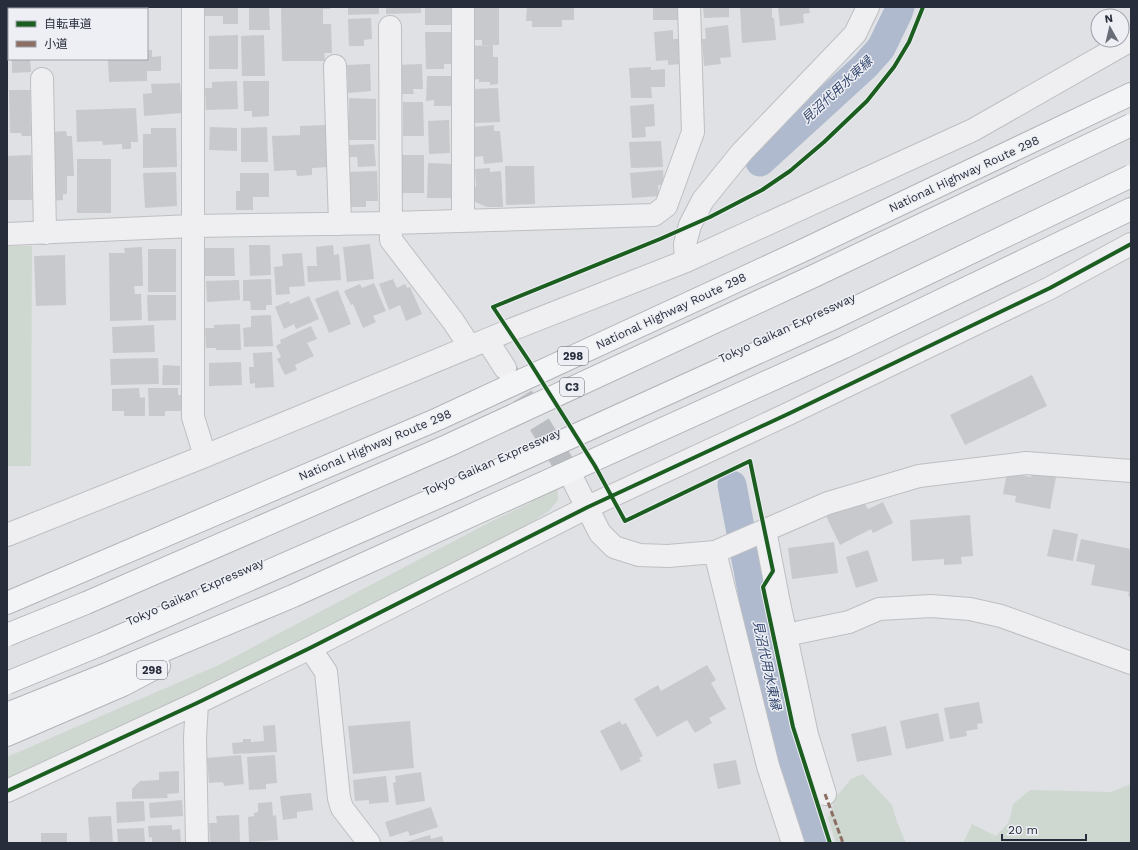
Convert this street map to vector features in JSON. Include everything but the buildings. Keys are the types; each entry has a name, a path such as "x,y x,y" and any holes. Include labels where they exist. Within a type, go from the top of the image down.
{"highway":[{"name":"National Highway Route 298","path":"7,603 452,412 813,245 1131,94"},
{"name":"C3","path":"7,635 86,603 447,446 809,278 1131,125"},
{"name":"Tokyo Gaikan Expressway","path":"7,683 102,644 459,488 834,318 1131,176"},
{"name":"298","path":"7,714 112,672 292,596 844,347 1131,208"},
{"name":"298","path":"7,589 248,499"},
{"name":"298","path":"7,734 123,685 292,596"}],"street":[{"path":"193,7 193,417 205,456"},
{"path":"463,7 463,221"},
{"path":"7,234 193,226 391,223 654,215 666,206 693,132 689,7"},
{"path":"686,261 685,244 690,225 703,200 742,152 855,34 868,7"},
{"path":"390,27 391,240 453,321 505,368"},
{"path":"973,130 1131,40"},
{"path":"7,535 686,261 1131,56"},
{"path":"335,66 340,224"},
{"path":"42,79 46,233"},
{"path":"7,791 197,703 310,648 588,507 788,414 1050,288 1131,244"},
{"path":"571,476 600,533 614,547 639,555 668,556 715,552 828,503 919,476 1026,463 1131,471"},
{"path":"765,530 807,735 825,794"},
{"path":"715,552 768,766 793,843"},
{"path":"786,634 849,622 879,609 918,606 970,609 1000,616 1131,663"},
{"path":"310,648 326,672 339,798 342,808 369,843"},
{"path":"197,703 195,738 197,843"}],"shaded area":[{"path":"7,246 32,246 31,466 7,466"},
{"path":"557,484 558,500 549,511 512,534 249,668 7,779 7,757 221,664 492,521 530,503 544,490"},
{"path":"863,774 892,805 906,843 836,843 828,818 836,797 851,779"},
{"path":"1131,784 1131,843 963,843 972,824 996,836 1009,822 1013,804 1030,790 1111,792"}],"waterway":[{"name":"見沼代用水東縁","path":"760,162 865,66 881,48 900,7"},
{"name":"見沼代用水東縁","path":"732,485 771,692 795,784 814,843"}],"tunnel":[{"path":"505,368 571,476"}],"marked path":[{"path":"825,794 843,843"}],"cycle path":[{"path":"830,843 793,727 763,587 773,571 750,461 625,521 595,466 493,307 710,217 762,190 790,171 824,142 867,101 894,67 909,42 923,7"},
{"path":"7,791 197,703 310,648 588,507 788,414 1050,288 1131,244"}]}
